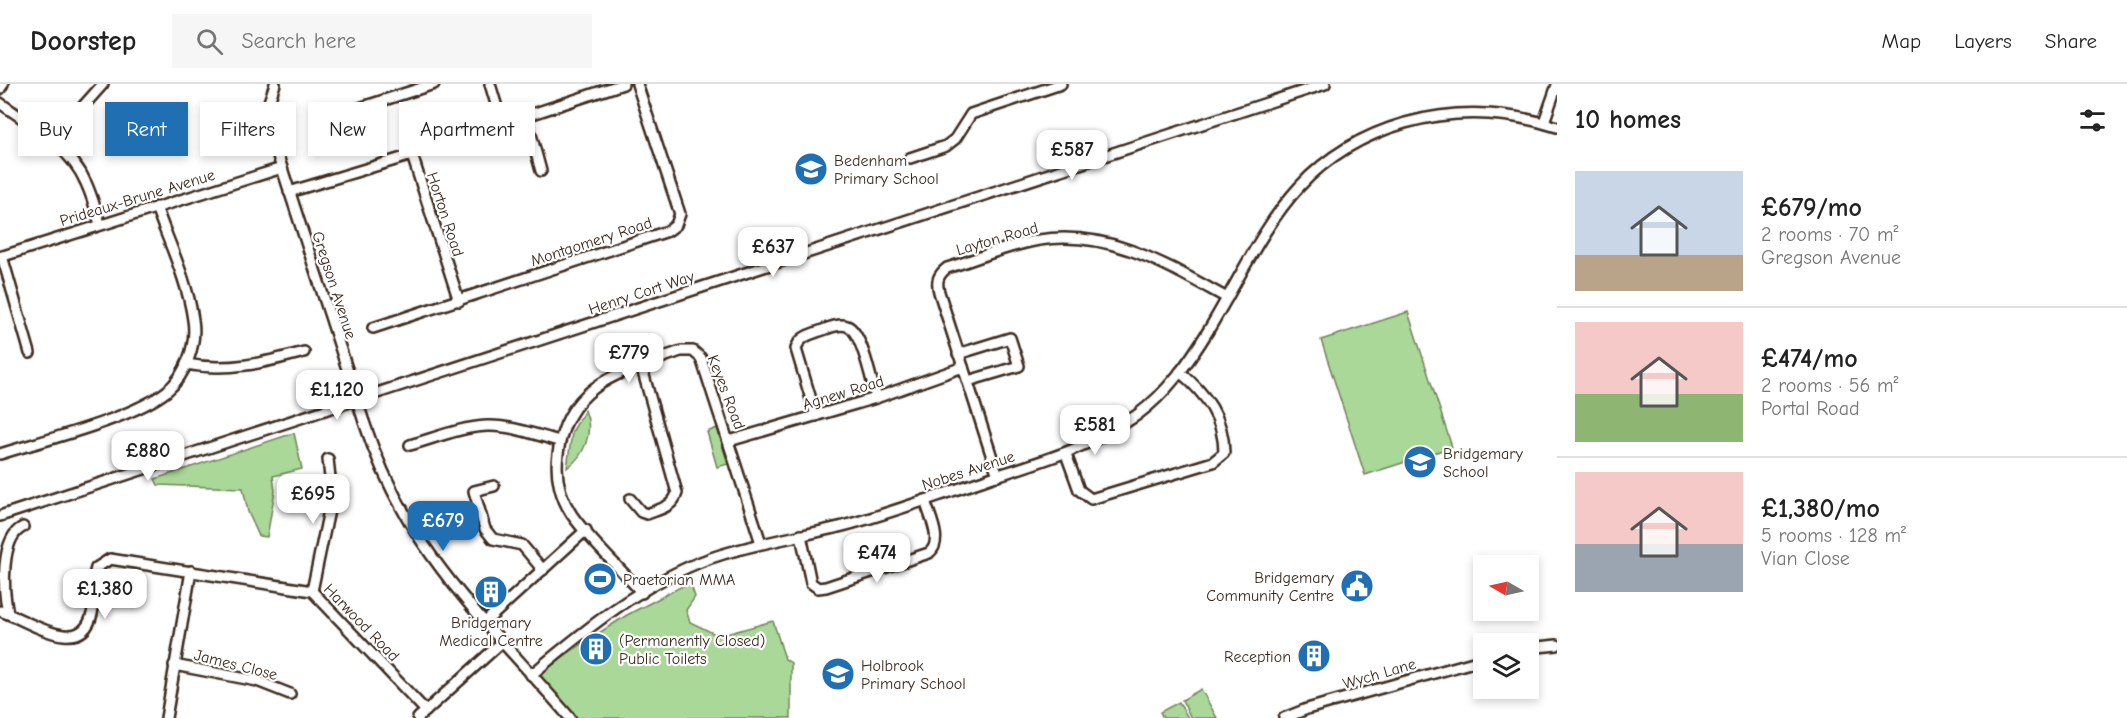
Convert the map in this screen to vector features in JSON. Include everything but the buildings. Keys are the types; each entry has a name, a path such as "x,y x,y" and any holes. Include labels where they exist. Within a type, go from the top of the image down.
{"street":[{"path":"0,89 3,84"},
{"path":"87,102 103,84"},
{"name":"Gregson Avenue","path":"275,84 267,108 268,125 364,422 387,480 411,526 446,578 501,643 570,718"},
{"path":"378,102 434,84"},
{"path":"490,84 495,102"},
{"path":"535,113 623,84"},
{"name":"Montgomery Road","path":"373,328 668,231 676,225 680,214 637,84"},
{"path":"910,158 946,146 955,139 971,114 1061,84"},
{"name":"Henry Cort Way","path":"0,516 1325,84"},
{"path":"1544,122 1557,85"},
{"path":"0,103 18,116"},
{"name":"Nobes Avenue","path":"531,675 611,611 675,573 761,543 848,525 925,500 1066,454 1117,429 1140,413 1180,372 1280,208 1301,182 1343,149 1389,128 1448,114 1489,114 1544,122 1557,127"},
{"path":"535,147 542,171"},
{"name":"Horton Road","path":"289,192 412,155 459,301"},
{"path":"65,156 86,181 100,224"},
{"name":"Prideaux-Brune Avenue","path":"30,353 1,257 282,168"},
{"path":"0,454 137,409 168,390 186,363 193,340 193,321 184,286 156,207"},
{"name":"Layton Road","path":"998,476 937,283 940,274 947,268 1036,240 1081,238 1126,247 1152,257 1227,298"},
{"path":"816,416 796,349 798,342 804,337 822,330 845,326 850,327 858,336 876,398"},
{"path":"958,354 1010,338 1019,366 968,381"},
{"name":"Keyes Road","path":"642,593 572,514 559,486 557,472 559,441 570,413 588,392 611,376 681,351 693,351 701,358 761,543"},
{"path":"186,363 227,368 267,362 304,352"},
{"path":"630,499 641,512 647,514 670,506 677,494 641,365"},
{"name":"Agnew Road","path":"729,441 876,398 963,367"},
{"path":"1066,454 1079,490 1091,499 1213,462 1224,453 1224,442 1209,400 1180,372"},
{"path":"410,445 470,428 487,426 510,428 559,441"},
{"path":"312,591 332,496 328,459"},
{"path":"494,486 474,491 485,529 493,539 522,546 543,570"},
{"path":"801,535 811,583 818,588 826,587 929,553 935,548 937,540 925,500"},
{"path":"4,612 2,590 12,535 23,527"},
{"path":"484,623 586,530"},
{"path":"0,532 12,535"},
{"name":"Harwood Road","path":"4,612 55,634 76,634 88,624 92,614 94,573 101,563 116,559 312,591 422,715"},
{"path":"166,718 191,571"},
{"path":"422,715 501,643"},
{"path":"1539,647 1557,645"},
{"name":"Wych Lane","path":"1284,718 1307,709 1473,661"},
{"name":"James Close","path":"174,665 257,681 290,694"}],"green space":[{"path":"1408,312 1452,447 1365,475 1321,340"},
{"path":"585,410 589,426 586,442 579,457 567,468 572,432"},
{"path":"717,428 728,464 717,467 707,432"},
{"path":"294,433 302,469 273,476 275,491 267,537 259,536 248,512 243,488 158,485 155,479"},
{"path":"690,582 695,597 686,610 690,622 719,636 773,621 785,659 791,663 791,718 577,718 537,673 627,615"},
{"path":"1201,689 1217,718 1191,718 1182,700"},
{"path":"1179,702 1188,718 1163,718 1160,712"}],"place":[{"name":"Bedenham Primary School","path":"811,169"},
{"name":"Bridgemary School","path":"1420,462"},
{"name":"Praetorian MMA","path":"600,579"},
{"name":"Bridgemary Community Centre","path":"1357,586"},
{"name":"Bridgemary Medical Centre","path":"491,592"},
{"name":"(Permanently Closed) Public Toilets","path":"596,649"},
{"name":"Reception","path":"1314,656"},
{"name":"Holbrook Primary School","path":"838,674"}]}
